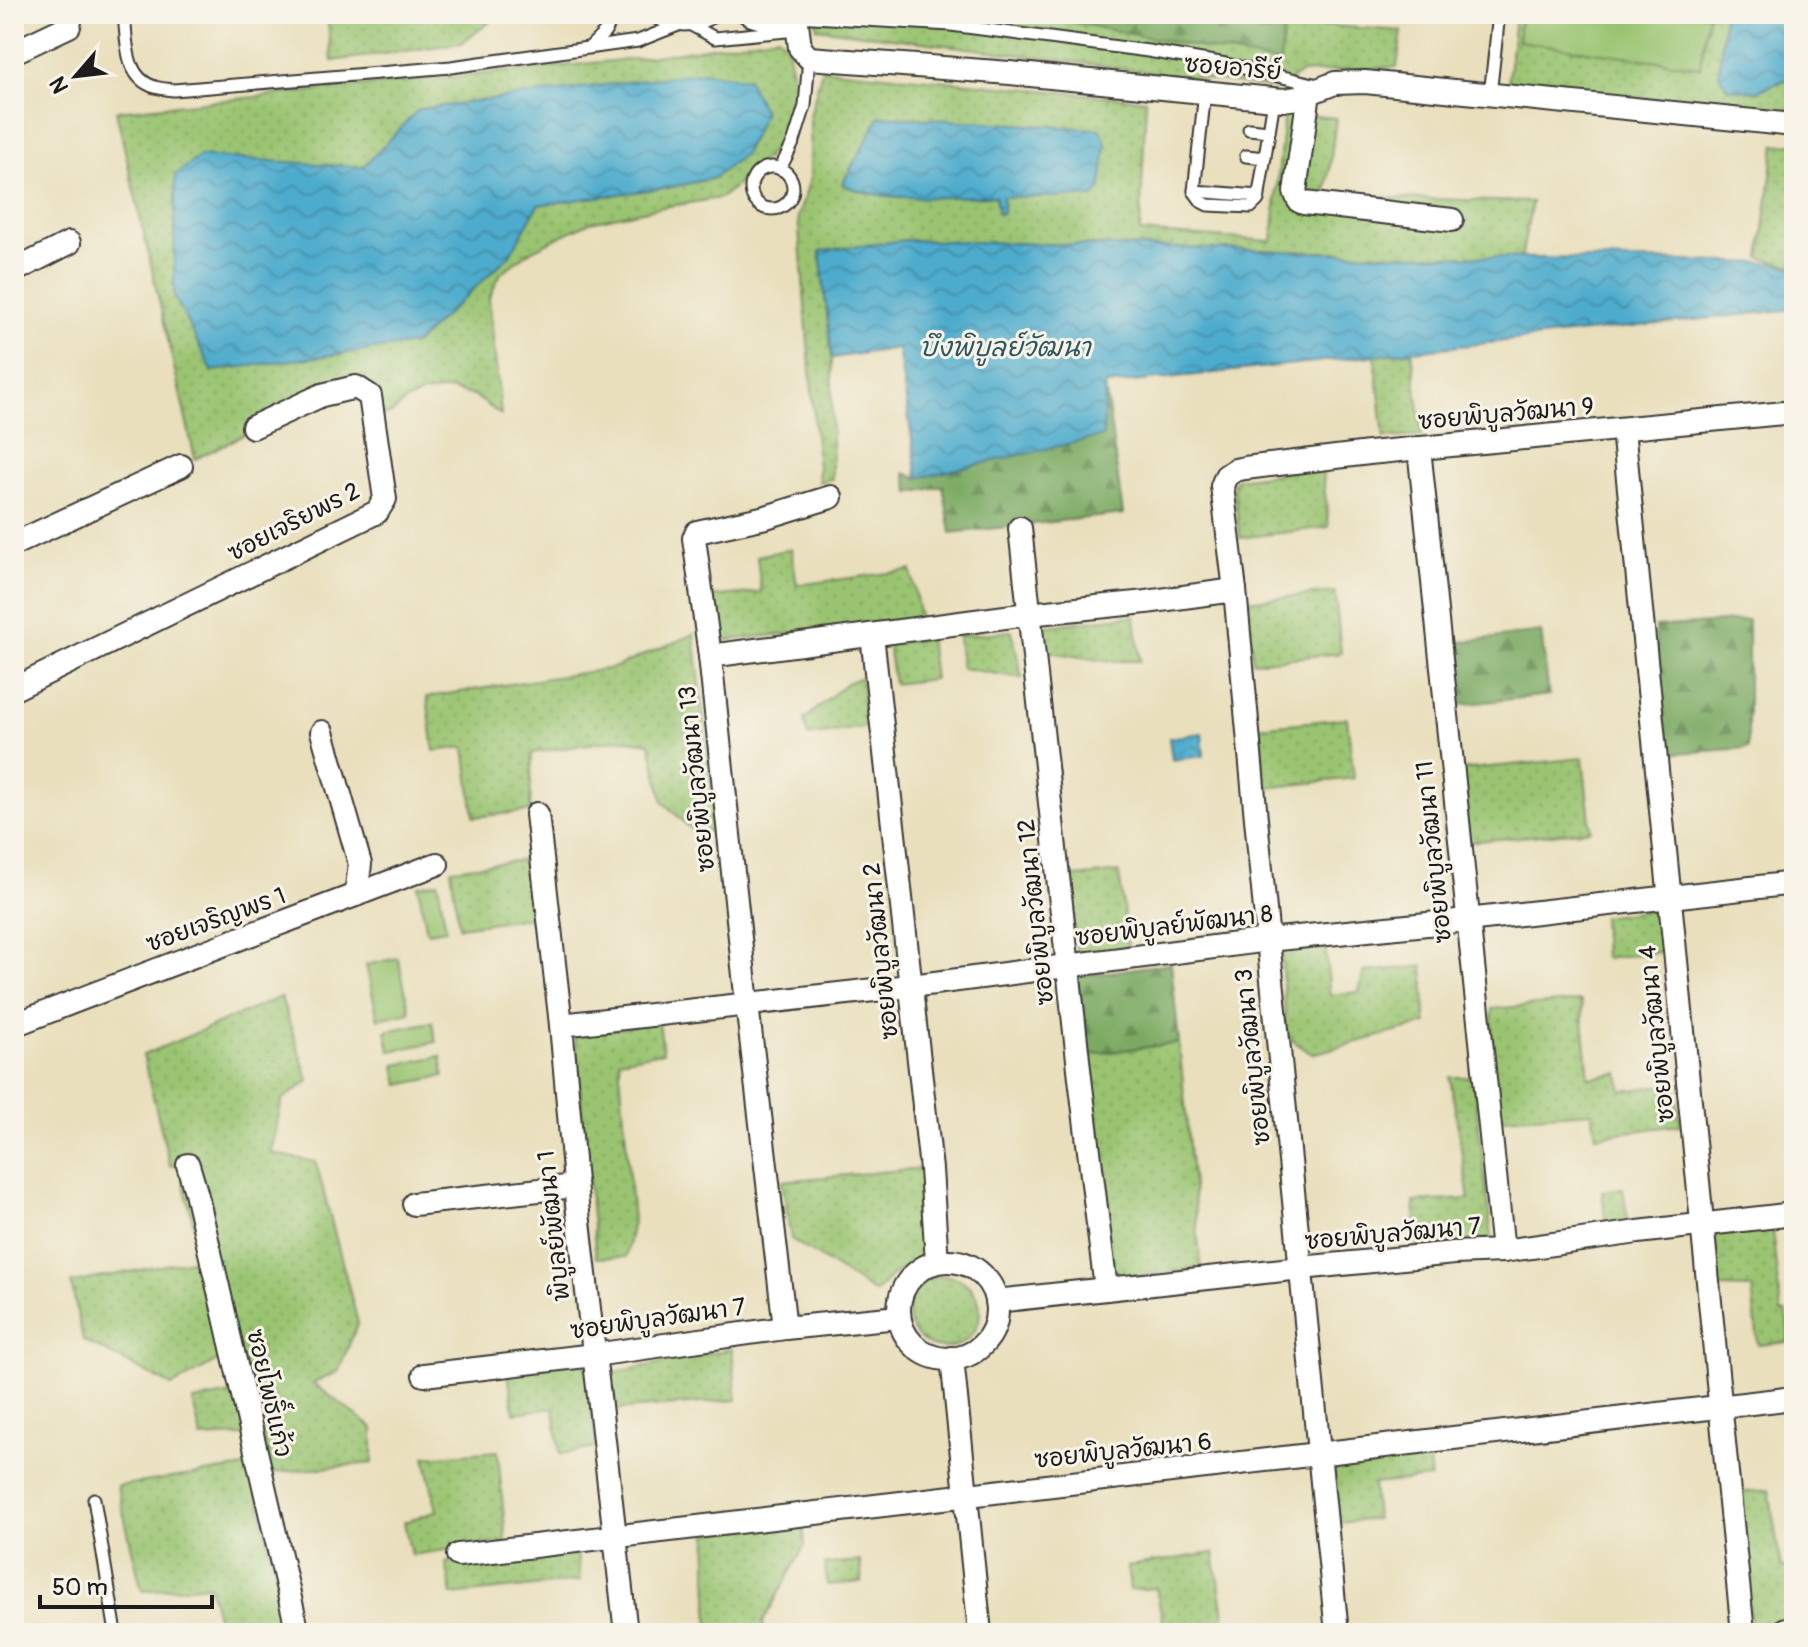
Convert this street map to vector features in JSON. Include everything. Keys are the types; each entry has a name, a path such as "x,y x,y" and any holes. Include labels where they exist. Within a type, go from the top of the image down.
{"street":[{"path":"14,52 69,26 67,14"},
{"path":"796,21 800,48 809,58"},
{"name":"ซอยอารีย์","path":"809,58 1010,73 1274,100 1283,100 1335,83 1365,82 1794,125"},
{"path":"1317,90 1295,192 1299,201 1452,220"},
{"path":"14,271 69,243"},
{"name":"ซอยเจริยพร 2","path":"14,689 377,512 385,499 370,396 356,387 322,395 253,427"},
{"name":"ซอยพิบูลวัฒนา 9","path":"1226,476 1245,468 1419,448 1794,412"},
{"name":"ซอยพิบูลวัฒนา 4","path":"1623,429 1743,1633"},
{"name":"ซอยพิบูลวัฒนา 11","path":"1419,448 1503,1251"},
{"path":"14,544 181,466"},
{"name":"ซอยพิบูลวัฒนา 3","path":"1226,476 1222,486 1235,590 1337,1633"},
{"path":"710,656 694,538 697,532 766,517 831,497"},
{"name":"ซอยพิบูลวัฒนา 12","path":"1020,528 1106,1289"},
{"name":"ซอยพิบูลวัฒนา 13","path":"785,1328 710,656 1235,590"},
{"name":"ซอยพิบูลวัฒนา 2","path":"872,635 931,1169 937,1262"},
{"path":"322,732 360,864 356,895"},
{"name":"พิบูลย์พัฒนา 1","path":"537,814 561,1025 575,1186 626,1633"},
{"name":"ซอยเจริญพร 1","path":"14,1025 437,864"},
{"name":"ซอยพิบูลย์พัฒนา 8","path":"561,1025 1268,940 1794,883"},
{"name":"ซอยโพธิ์แก้ว","path":"188,1165 298,1633"},
{"path":"414,1204 575,1186"},
{"name":"ซอยพิบูลวัฒนา 7","path":"996,1301 1301,1268 1503,1251 1794,1214"},
{"path":"937,1262 966,1264 980,1273 996,1301 996,1318 991,1333 981,1346 968,1355 938,1358 924,1353 912,1344 899,1317 903,1289 911,1277 937,1262"},
{"name":"ซอยพิบูลวัฒนา 7","path":"424,1375 785,1328 899,1317"},
{"path":"952,1358 980,1633"},
{"name":"ซอยพิบูลวัฒนา 6","path":"458,1555 1794,1398"},
{"path":"1787,1633 1794,1632"}],"lane":[{"path":"124,14 129,64 141,79 153,87 174,90 451,67 638,41 710,19 717,14"},
{"path":"589,47 605,32 615,14"},
{"path":"649,14 715,38 796,21"},
{"path":"742,14 746,20 757,23 796,21 951,25 1148,51 1226,64 1317,90"},
{"path":"1490,95 1499,14"},
{"path":"780,169 794,141 805,106 809,58"},
{"path":"1205,92 1207,125 1194,191 1208,205 1251,207 1258,200 1274,100"},
{"path":"1249,129 1269,131"},
{"path":"1246,156 1265,158"},
{"path":"94,1499 116,1633"}],"green space":[{"path":"327,14 500,14 462,43 332,61"},
{"path":"815,14 1291,14 1291,23 1402,31 1397,67 1301,73 1279,89 817,28"},
{"path":"1066,14 1285,14 1280,63 1065,21"},
{"path":"1515,14 1521,14 1518,40 1700,66 1708,14 1724,14 1719,75 1728,89 1758,91 1784,80 1794,81 1794,114 1508,85"},
{"path":"1521,14 1708,14 1700,67 1518,41"},
{"path":"778,36 787,45 795,90 791,127 766,158 739,184 720,198 590,222 532,250 501,273 489,298 501,415 475,396 451,390 424,393 406,401 392,413 375,418 365,376 195,459 116,111 642,58"},
{"path":"822,69 1146,100 1140,232 1272,241 1284,113 1336,118 1326,196 1532,202 1521,258 907,240 820,251 832,358 832,479 819,482 798,216 810,179 810,116"},
{"path":"1794,144 1794,266 1760,258 1775,145"},
{"path":"1412,351 1422,436 1384,438 1375,355"},
{"path":"1105,385 1123,514 951,533 943,486 910,493 905,473 918,478"},
{"path":"1322,468 1329,527 1240,538 1233,483 1237,479"},
{"path":"791,549 797,585 911,570 920,619 722,641 711,597 761,592 757,556"},
{"path":"1335,592 1341,653 1253,662 1246,601"},
{"path":"1135,615 1140,661 1105,661 1043,651 1039,627"},
{"path":"1748,620 1748,748 1664,754 1655,627"},
{"path":"1012,631 1022,678 961,668 958,636"},
{"path":"1541,632 1549,695 1458,705 1451,643"},
{"path":"694,634 717,831 693,831 663,802 650,743 621,739 532,753 530,811 474,817 465,747 434,751 427,697 613,668"},
{"path":"929,638 934,679 894,684 888,644"},
{"path":"862,677 866,727 808,736 804,720 846,683"},
{"path":"1347,718 1354,778 1266,788 1259,727"},
{"path":"1583,758 1591,830 1468,842 1460,770"},
{"path":"531,859 539,916 459,927 451,869"},
{"path":"1119,872 1128,947 1077,953 1068,878"},
{"path":"438,882 446,929 427,932 418,886"},
{"path":"1658,909 1661,952 1604,958 1602,917"},
{"path":"1325,943 1330,995 1359,992 1364,972 1423,966 1426,1024 1312,1054 1286,1036 1281,948"},
{"path":"398,958 410,1012 378,1019 366,965"},
{"path":"1171,963 1179,1043 1086,1055 1076,977"},
{"path":"281,997 309,1081 282,1100 271,1153 316,1162 358,1323 338,1372 313,1383 373,1428 373,1463 271,1473 262,1435 201,1438 193,1401 249,1391 243,1367 219,1360 172,1386 83,1340 71,1283 202,1258 179,1165 170,1166 143,1055"},
{"path":"1581,1001 1589,1078 1619,1073 1622,1091 1675,1084 1681,1125 1596,1136 1592,1112 1502,1118 1492,1076 1492,1009"},
{"path":"432,1022 436,1042 390,1051 386,1031"},
{"path":"659,1022 663,1052 619,1060 633,1221 626,1257 596,1258 575,1036"},
{"path":"1179,1043 1201,1268 1114,1279 1086,1055"},
{"path":"441,1056 444,1076 399,1085 395,1065"},
{"path":"1450,1077 1473,1077 1492,1238 1418,1248 1414,1202 1469,1199"},
{"path":"923,1168 927,1253 916,1263 893,1275 875,1293 791,1239 782,1181"},
{"path":"1623,1188 1628,1222 1606,1225 1602,1191"},
{"path":"1772,1229 1781,1312 1786,1312 1789,1342 1758,1345 1752,1288 1719,1287 1714,1237 1718,1234"},
{"path":"951,1276 970,1286 978,1298 978,1326 970,1338 958,1346 937,1348 918,1338 910,1326 908,1305 918,1286 930,1278"},
{"path":"732,1349 737,1400 614,1410 606,1378 611,1373"},
{"path":"584,1361 597,1448 560,1454 554,1408 514,1413 508,1372"},
{"path":"498,1451 506,1542 411,1555 404,1522 437,1511 425,1457"},
{"path":"1428,1454 1431,1478 1373,1484 1376,1519 1339,1523 1334,1471 1341,1465"},
{"path":"252,1466 288,1633 221,1633 209,1585 142,1591 117,1486"},
{"path":"1769,1490 1781,1568 1794,1567 1794,1621 1751,1627 1737,1493"},
{"path":"803,1521 805,1545 763,1622 765,1633 709,1633 708,1534"},
{"path":"576,1546 580,1581 452,1595 446,1562"},
{"path":"1214,1553 1227,1633 1165,1633 1156,1588 1130,1590 1127,1566"},
{"path":"860,1561 862,1582 827,1585 825,1564"}],"water":[{"path":"1724,14 1794,14 1794,81 1784,80 1758,91 1728,89 1719,75"},
{"path":"705,72 748,79 764,113 744,154 714,178 672,187 538,205 510,255 415,344 212,371 174,296 175,175 200,156 363,167 419,109"},
{"path":"880,116 1100,129 1106,144 1101,189 1094,197 1003,197 1003,213 998,214 995,196 896,197 842,184"},
{"name":"บึงพิบูลย์วัฒนา","path":"907,240 1773,263 1794,268 1794,309 1105,385 1103,436 918,478 898,348 832,358 820,251"},
{"path":"1202,733 1204,756 1172,760 1169,738"}]}
